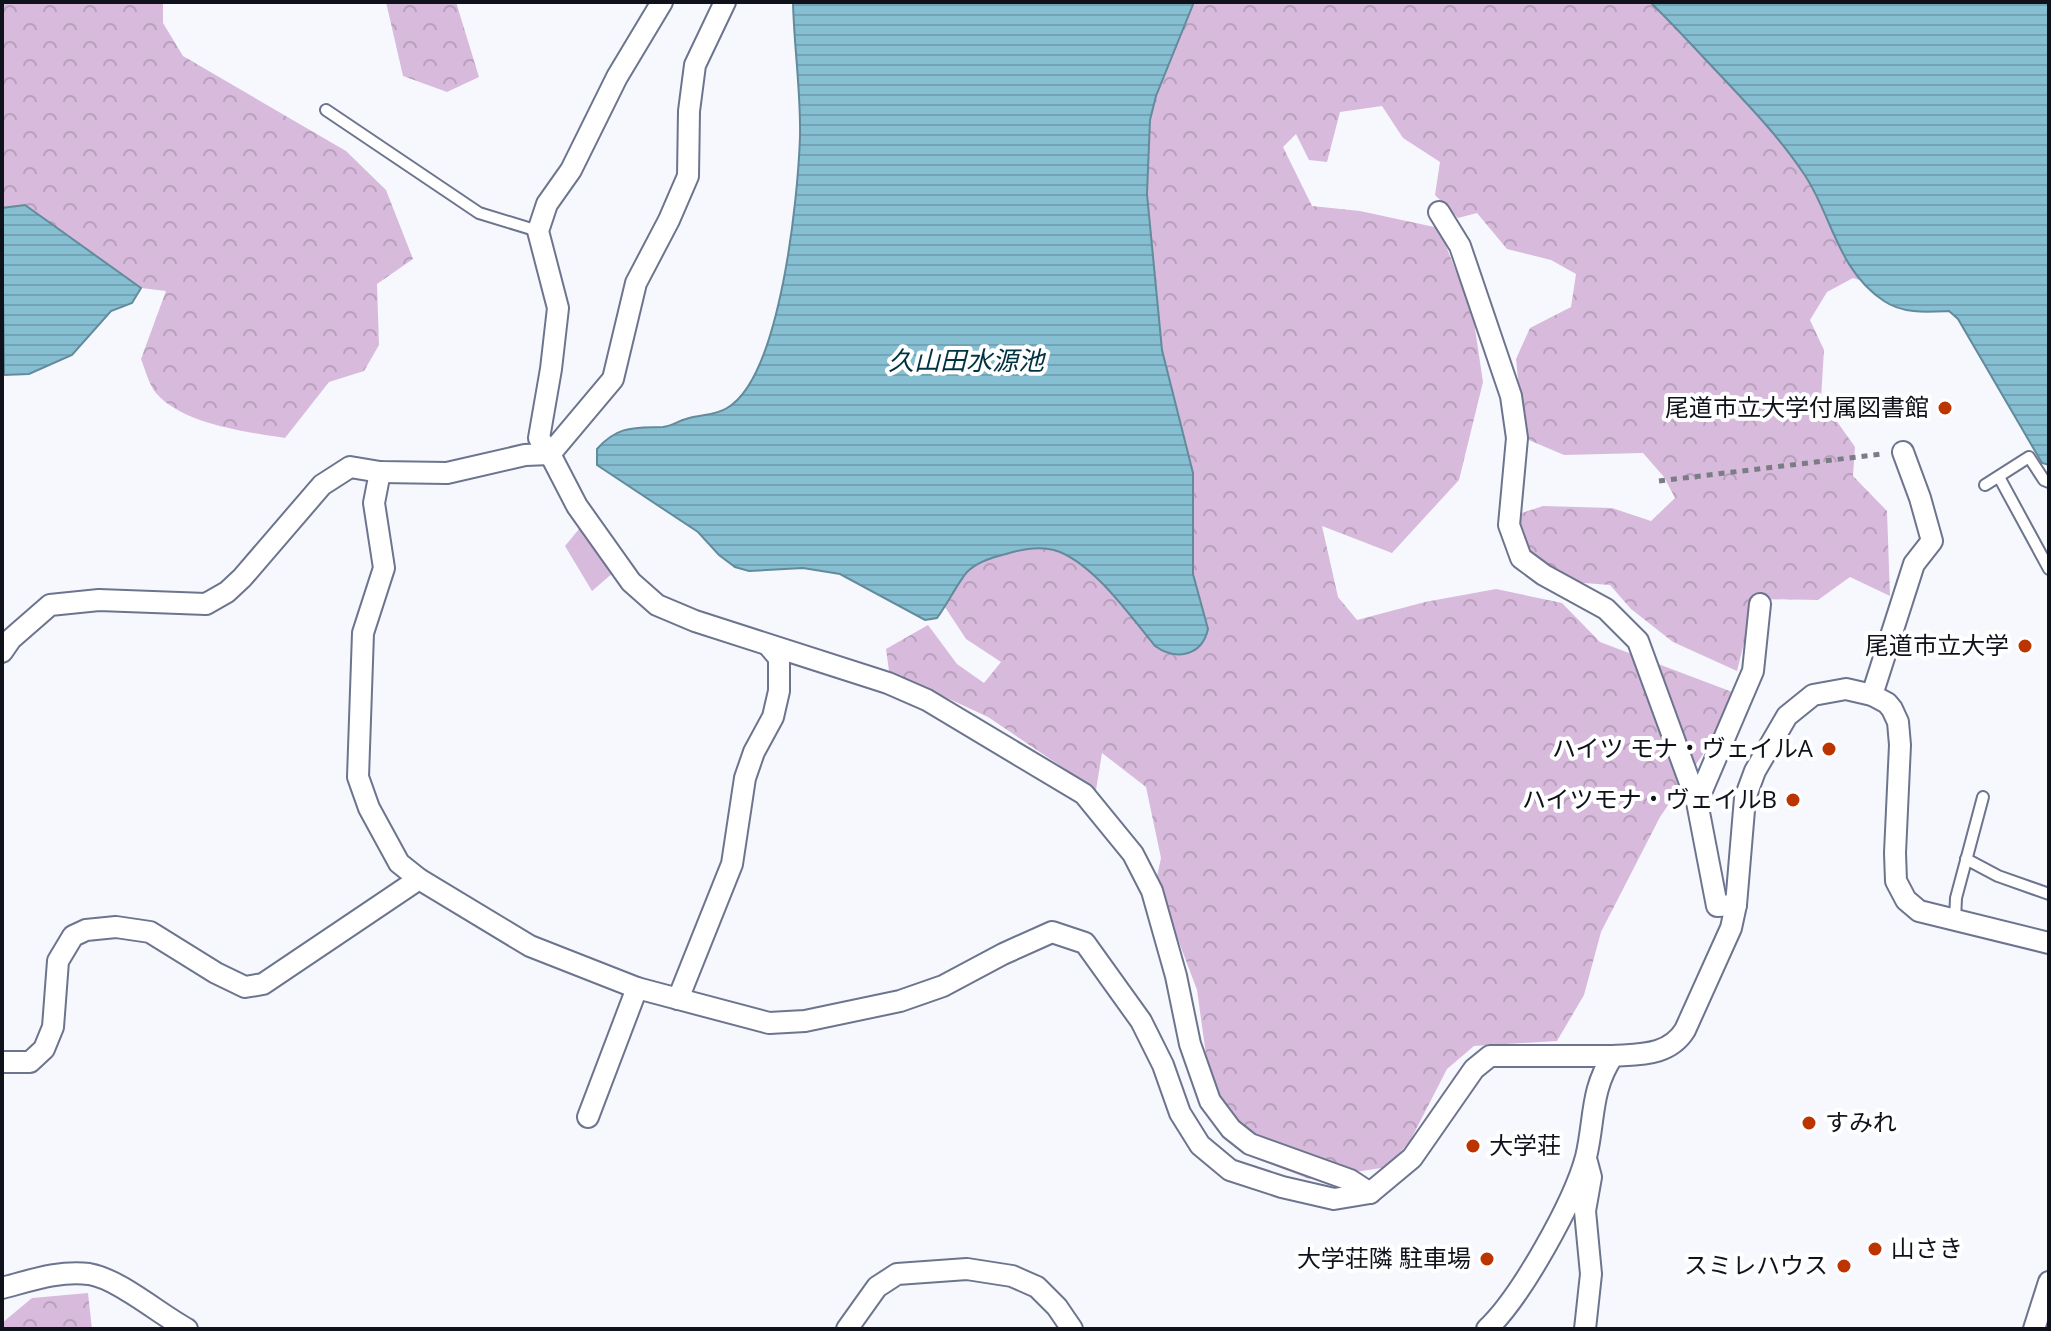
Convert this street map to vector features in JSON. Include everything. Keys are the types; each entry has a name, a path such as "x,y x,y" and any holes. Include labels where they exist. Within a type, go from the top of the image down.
{"street":[{"path":"662,2 617,77 571,170 547,204 538,231 558,308 539,438 577,506 631,582 657,605 695,621 888,683 927,700 1084,794 1133,854 1152,891 1176,976 1190,1044 1210,1101 1231,1129 1250,1144 1350,1180 1370,1193"},
{"path":"2,652 11,639 50,605 99,600 206,604 227,592 242,578 322,485 350,467 380,472 447,473 525,455 550,454 613,379 636,283 688,176 689,111 695,65 725,2"},
{"path":"1439,212 1460,246 1511,396 1517,438 1509,525 1521,558 1544,575 1606,609 1638,641 1697,802 1717,906 1736,905"},
{"path":"1872,695 1914,564 1932,541 1903,452"},
{"path":"380,472 374,503 384,568 363,633 358,777 369,808 399,863 419,879 530,946 637,988 769,1023 805,1021 900,1001 943,986 1052,932 1085,943 1141,1021 1163,1065 1180,1113 1200,1145 1230,1170 1282,1187 1334,1199 1370,1193 1412,1158 1474,1069 1490,1056 1613,1056 1658,1052 1678,1041 1731,928 1736,905 1745,798 1755,771 1787,716 1813,695 1846,689 1872,695 1887,703 1898,722 1896,881 1906,900 1919,911 2049,943"},
{"path":"1697,802 1753,671 1760,604"},
{"path":"678,999 732,864 745,778 754,752 773,717 779,691 779,658 768,645"},
{"path":"2,1062 30,1062 44,1049 53,1027 58,961 73,936 86,930 116,927 150,932 216,973 245,987 263,984 419,879"},
{"path":"588,1117 637,988"},
{"path":"1487,1329 1502,1315 1558,1225 1586,1158 1600,1075 1613,1056"},
{"path":"1585,1329 1591,1274 1585,1211 1591,1177 1586,1158"},
{"path":"847,1329 877,1287 897,1274 967,1269 1012,1276 1037,1287 1057,1307 1072,1329"},
{"path":"2,1288 56,1275 90,1274 129,1292 165,1318 187,1329"},
{"path":"2034,1329 2049,1282"}],"lane":[{"path":"326,110 479,213 538,231"},
{"path":"1985,485 2029,457 2044,480 2049,482"},
{"path":"1999,477 2049,569"},
{"path":"1955,920 1956,898 1983,797"},
{"path":"1966,859 1998,876 2049,894"}],"path":[{"path":"1659,481 1903,452"}],"green space":[{"path":"2,2 163,2 163,23 183,56 346,151 386,190 413,259 377,284 379,345 364,371 329,382 285,438 216,425 167,404 154,390 141,359 166,291 141,288 25,205 2,208"},
{"path":"386,2 456,2 479,77 447,92 403,76"},
{"path":"1166,2 1688,2 1898,293 1853,278 1827,292 1810,320 1824,350 1821,399 1855,447 1853,476 1887,511 1890,596 1850,577 1818,600 1755,599 1737,671 1673,642 1631,609 1610,585 1545,580 1516,544 1522,513 1543,506 1612,508 1651,521 1675,498 1664,477 1643,453 1564,455 1524,438 1516,359 1530,328 1571,307 1576,274 1551,260 1507,249 1477,213 1458,218 1435,195 1440,162 1403,138 1382,106 1340,112 1327,162 1309,160 1296,134 1283,147 1312,206 1360,211 1439,228 1473,315 1483,382 1459,480 1392,553 1322,526 1338,597 1357,620 1425,602 1496,589 1562,603 1600,642 1735,693 1712,741 1660,817 1601,932 1584,995 1557,1041 1474,1046 1447,1069 1410,1141 1388,1167 1309,1179 1253,1157 1226,1136 1208,1069 1197,990 1156,881 1161,858 1146,787 1102,753 1096,790 988,717 889,671 886,649 928,625 957,664 984,683 1001,662 966,639 943,604 984,537 1193,574 1129,158"},
{"path":"584,523 614,572 592,591 565,546"},
{"path":"88,1293 92,1329 2,1329 2,1323 32,1298"}],"water":[{"name":"久山田水源池","path":"793,2 1194,2 1156,96 1150,120 1147,194 1162,350 1193,473 1193,574 1208,629 1205,638 1194,650 1179,654 1155,646 1096,578 1068,556 1054,550 1036,548 1018,551 975,565 964,576 937,618 925,620 840,574 803,568 749,571 735,567 698,532 597,465 597,449 620,432 666,426 727,408 746,390 761,361 783,283 799,164 800,120"},
{"path":"1650,2 2049,2 2049,465 2042,463 1958,319 1949,311 1899,308 1868,288 1845,258 1814,190 1785,148 1744,100"},
{"path":"25,205 141,288 132,303 111,311 72,355 29,374 4,375 2,208"}],"place":[{"name":"尾道市立大学付属図書館","path":"1945,408"},
{"name":"尾道市立大学","path":"2025,646"},
{"name":"ハイツ モナ・ヴェイルA","path":"1829,749"},
{"name":"ハイツモナ・ヴェイルB","path":"1793,800"},
{"name":"すみれ","path":"1809,1123"},
{"name":"大学荘","path":"1473,1146"},
{"name":"山さき","path":"1875,1249"},
{"name":"大学荘隣 駐車場","path":"1487,1259"},
{"name":"スミレハウス","path":"1844,1266"}]}
